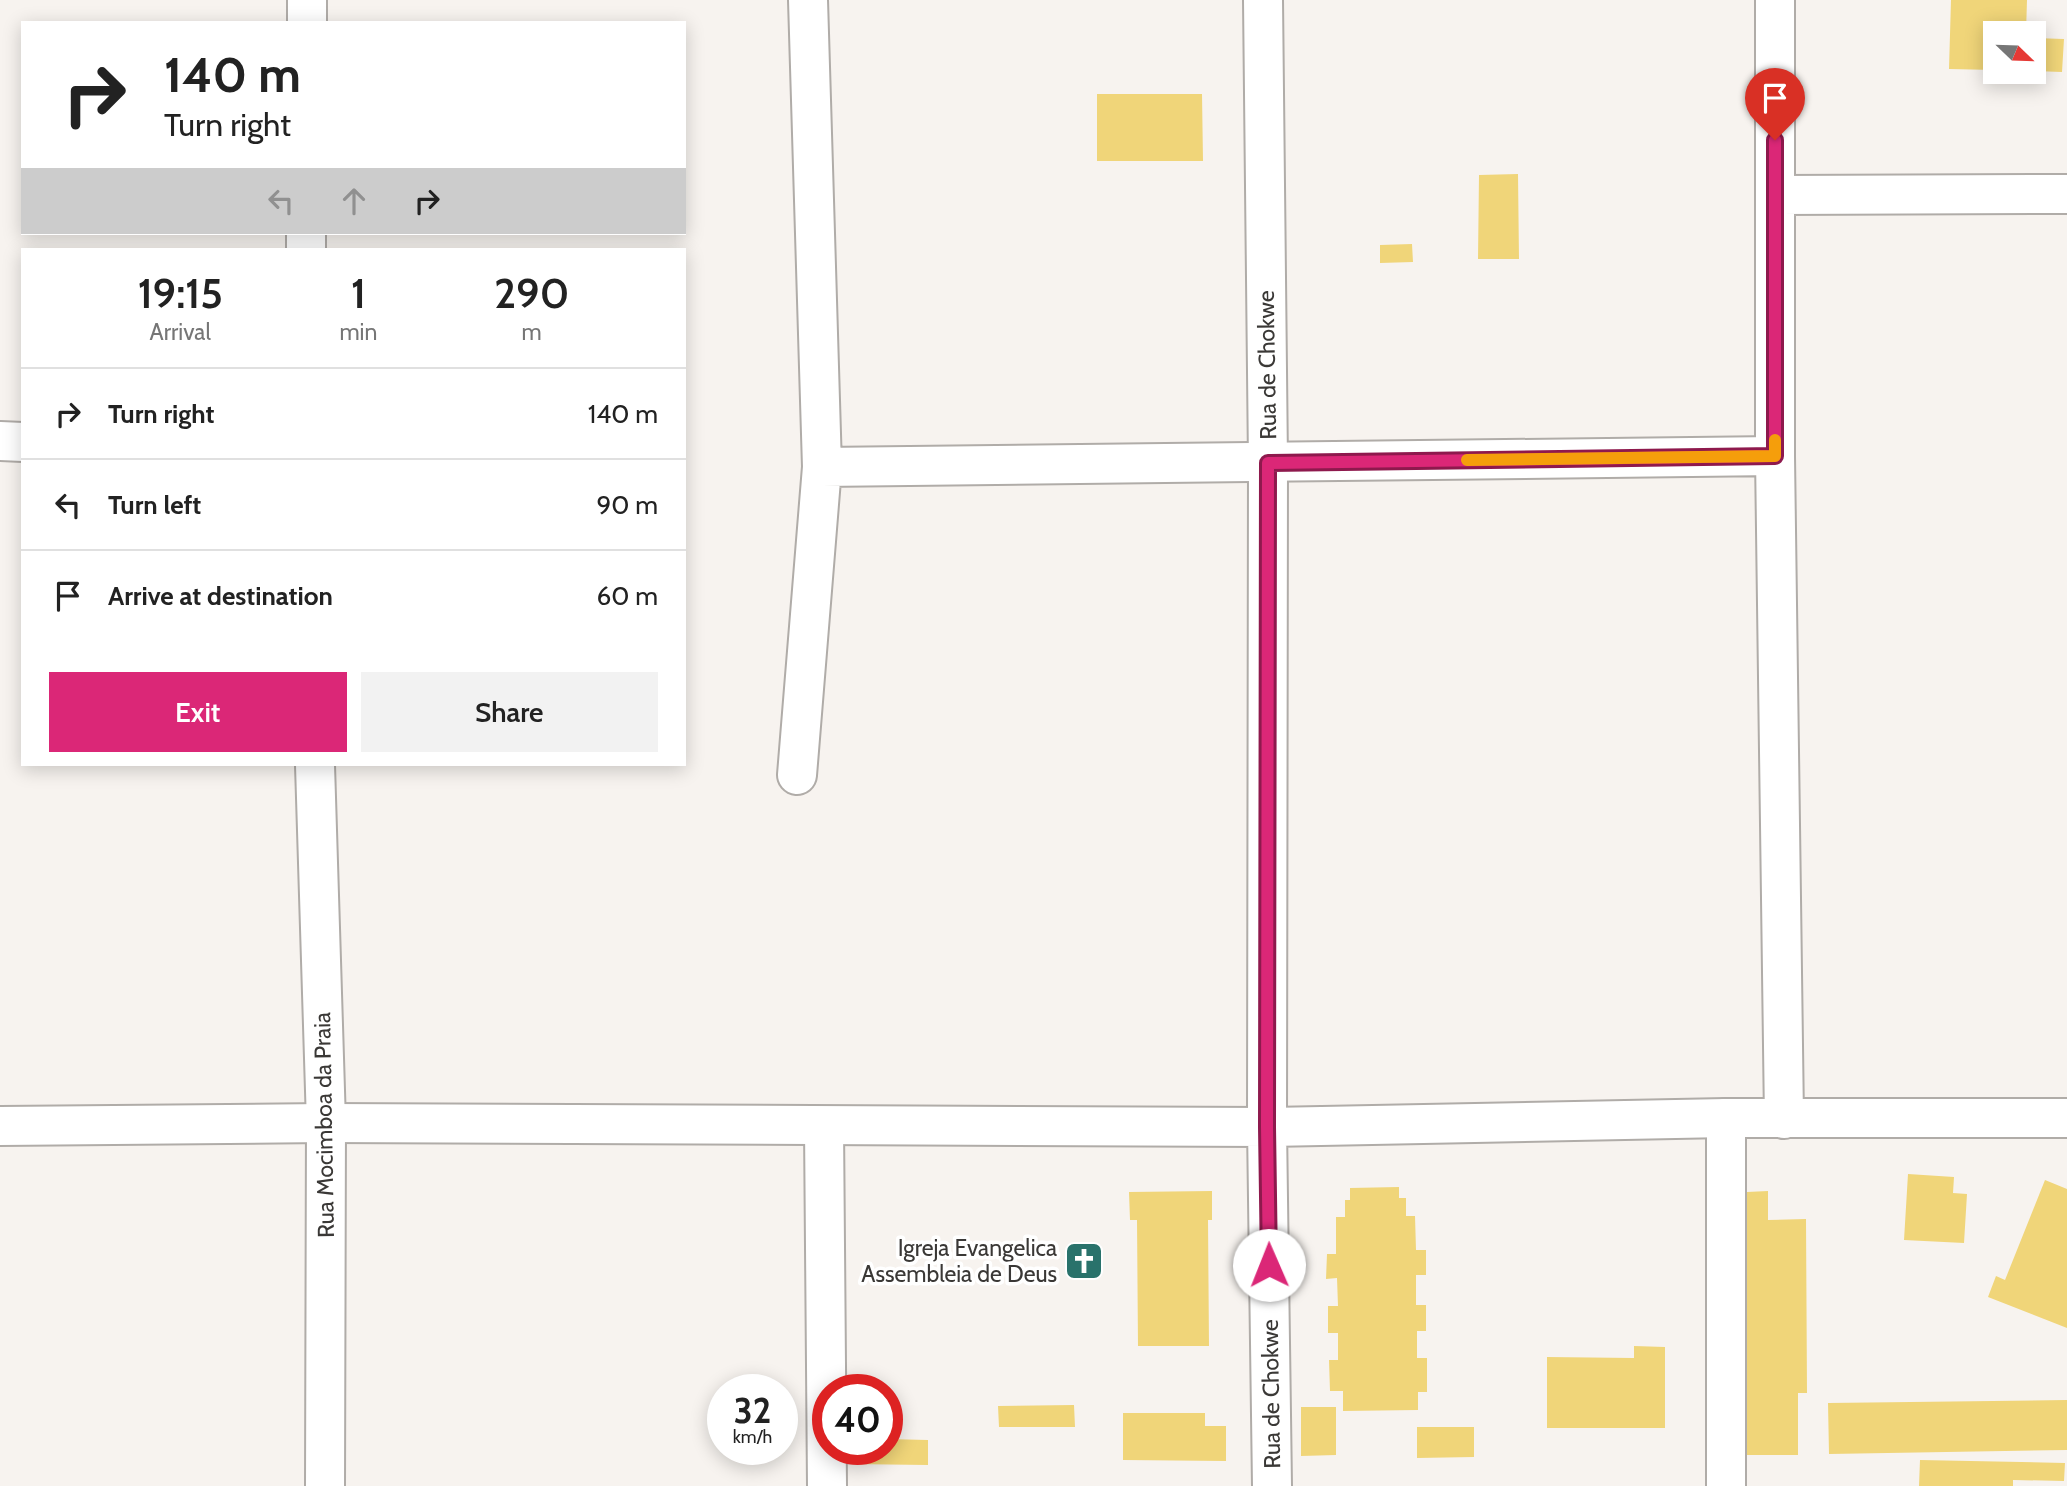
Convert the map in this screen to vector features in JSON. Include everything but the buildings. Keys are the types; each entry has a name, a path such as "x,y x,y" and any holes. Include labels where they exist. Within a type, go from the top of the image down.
{"street":[{"path":"307,0 307,21"},
{"path":"797,775 822,467 808,0"},
{"name":"Rua de Chokwe","path":"1263,0 1268,463 1267,1127 1272,1486"},
{"path":"1775,0 1775,456 1783,1119"},
{"path":"1775,195 2067,194"},
{"path":"0,441 21,442"},
{"path":"822,467 1775,456"},
{"name":"Rua Mocimboa da Praia","path":"315,766 326,1123 325,1486"},
{"path":"1726,1118 1726,1486"},
{"path":"0,1126 326,1123 1267,1127 1726,1118 2067,1118"},
{"path":"824,1126 827,1486"}],"slow traffic":[{"path":"1467,460 1775,456 1775,440"}],"place":[{"name":"Igreja Evangelica Assembleia de Deus","path":"1084,1261"}],"route":[{"path":"1269,1265 1268,463 1775,456 1775,140"}]}
